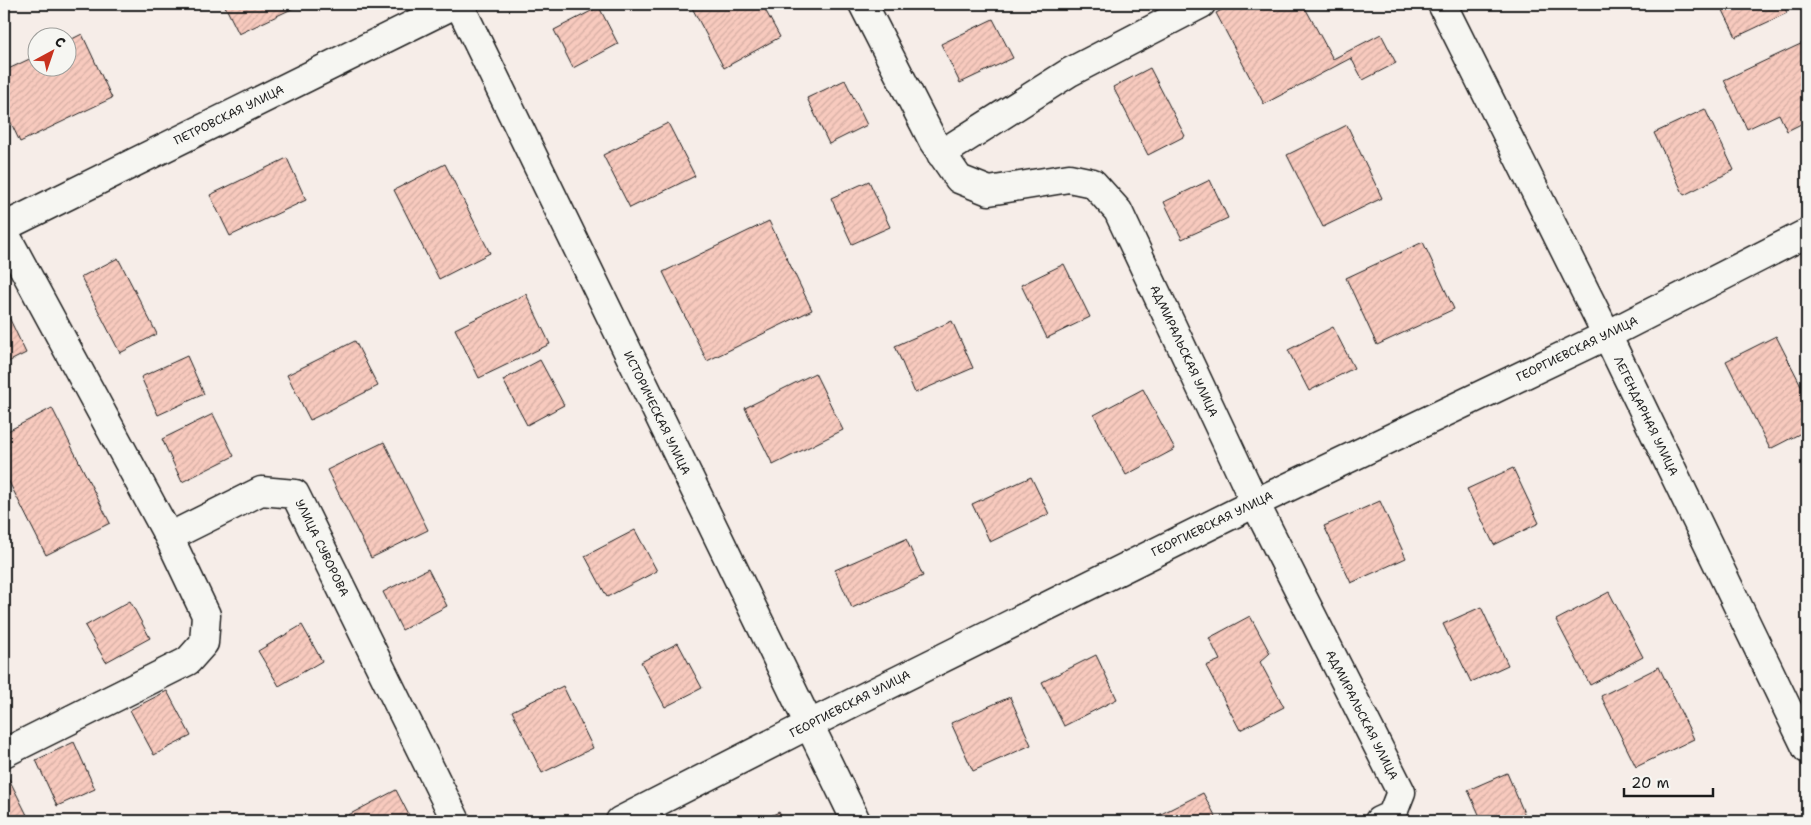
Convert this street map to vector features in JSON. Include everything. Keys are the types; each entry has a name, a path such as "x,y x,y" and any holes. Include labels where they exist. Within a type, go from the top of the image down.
{"street":[{"name":"ПЕТРОВСКАЯ УЛИЦА","path":"4,227 455,4"},
{"name":"ИСТОРИЧЕСКАЯ УЛИЦА","path":"459,4 856,821"},
{"name":"АДМИРАЛЬСКАЯ УЛИЦА","path":"863,4 941,154 959,179 989,191 1069,178 1093,183 1118,211 1255,503 1401,792 1392,815 1379,821"},
{"path":"941,154 1070,72 1201,4"},
{"name":"ЛЕГЕНДАРНАЯ УЛИЦА","path":"1442,4 1607,335 1807,749"},
{"path":"4,232 169,537 206,615 204,643 188,661 4,753"},
{"name":"ГЕОРГИЕВСКАЯ УЛИЦА","path":"620,821 808,725 1255,503 1607,335 1807,233"},
{"name":"УЛИЦА СУВОРОВА","path":"169,537 261,491 295,494 456,821"}],"building":[{"path":"224,4 302,4 239,34"},
{"path":"690,4 762,4 780,37 724,68"},
{"path":"1233,4 1303,4 1333,59 1381,34 1396,63 1363,80 1351,58 1264,104 1216,13"},
{"path":"1720,4 1783,4 1787,13 1736,37"},
{"path":"599,7 618,44 573,68 554,30"},
{"path":"993,19 1013,58 960,83 941,44"},
{"path":"82,34 112,98 20,142 4,108 4,71 28,60 28,78 78,78 78,36"},
{"path":"1807,41 1807,121 1787,131 1779,114 1747,129 1724,80"},
{"path":"1150,68 1185,136 1148,155 1113,87"},
{"path":"845,80 867,125 829,144 807,98"},
{"path":"1705,109 1734,170 1684,195 1654,133"},
{"path":"668,123 695,176 630,208 603,155"},
{"path":"1347,125 1382,198 1323,227 1287,155"},
{"path":"287,158 306,200 230,236 210,195"},
{"path":"445,164 490,253 439,279 394,190"},
{"path":"1210,180 1228,218 1182,239 1164,202"},
{"path":"869,181 890,227 852,244 831,198"},
{"path":"769,221 812,310 707,361 663,272"},
{"path":"1423,242 1454,309 1377,345 1346,278"},
{"path":"118,258 157,334 120,353 81,277"},
{"path":"1064,264 1090,317 1047,338 1021,285"},
{"path":"526,294 550,344 479,378 455,329"},
{"path":"4,307 26,353 4,364"},
{"path":"952,321 973,368 915,393 895,346"},
{"path":"1333,327 1354,368 1309,391 1288,350"},
{"path":"1776,336 1807,397 1807,430 1770,449 1726,361"},
{"path":"355,341 378,386 310,420 287,375"},
{"path":"187,356 204,394 158,415 141,377"},
{"path":"540,360 564,405 527,425 503,380"},
{"path":"815,373 843,430 773,465 745,408"},
{"path":"1143,389 1175,449 1126,475 1094,415"},
{"path":"52,408 110,523 46,555 4,472 4,433"},
{"path":"213,414 234,456 182,482 162,439"},
{"path":"384,442 428,530 371,558 327,470"},
{"path":"1513,468 1539,523 1494,545 1467,489"},
{"path":"1031,477 1049,514 990,542 972,504"},
{"path":"1380,501 1406,558 1351,583 1324,526"},
{"path":"635,530 657,571 607,597 585,556"},
{"path":"906,539 923,576 852,608 835,570"},
{"path":"428,569 447,606 402,630 383,592"},
{"path":"1609,592 1643,657 1590,685 1556,620"},
{"path":"130,601 150,638 106,662 85,626"},
{"path":"1481,607 1508,665 1471,682 1443,624"},
{"path":"1250,616 1270,653 1260,662 1284,707 1240,730 1206,666 1220,660 1209,638"},
{"path":"302,625 322,661 279,686 258,651"},
{"path":"678,643 702,688 665,707 641,662"},
{"path":"1096,655 1117,699 1064,726 1042,682"},
{"path":"1659,667 1694,739 1636,767 1601,696"},
{"path":"563,686 593,748 542,773 512,711"},
{"path":"167,691 191,736 154,755 130,710"},
{"path":"1010,697 1031,745 973,771 951,723"},
{"path":"74,742 95,789 57,806 36,760"},
{"path":"4,769 27,815 13,821 4,821"},
{"path":"1507,773 1527,820 1482,821 1468,790"},
{"path":"396,790 412,821 337,821"},
{"path":"1203,793 1218,821 1147,821"},
{"path":"779,812 783,821 760,821"}]}
